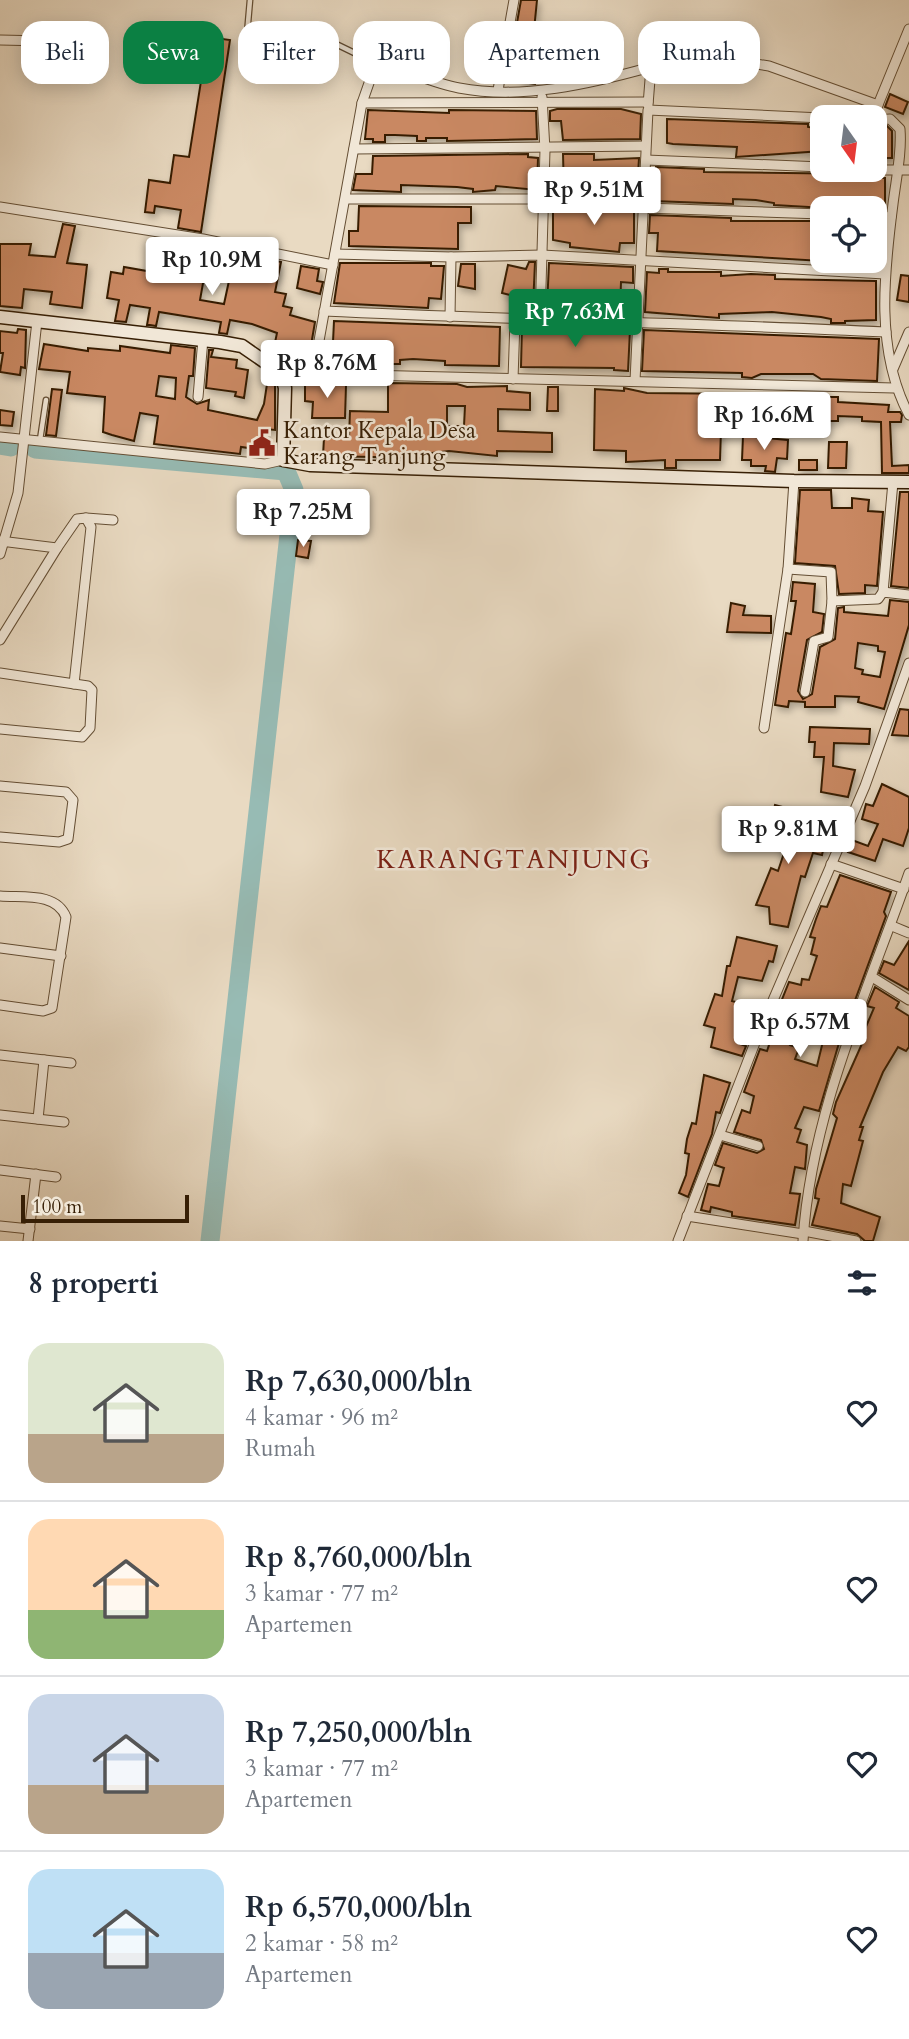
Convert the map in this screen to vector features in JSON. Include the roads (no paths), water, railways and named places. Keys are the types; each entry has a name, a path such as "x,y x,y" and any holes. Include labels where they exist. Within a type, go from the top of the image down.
{"street":[{"path":"498,90 514,0"},
{"path":"760,64 878,105 909,29"},
{"path":"0,40 21,40"},
{"path":"443,84 498,90 537,90 585,83 638,70"},
{"path":"313,374 347,199 362,103 369,84"},
{"path":"635,381 650,84"},
{"path":"537,90 544,100 545,150 540,320"},
{"path":"362,103 544,100 810,117"},
{"path":"887,119 900,129 885,274 886,332 894,388 909,415"},
{"path":"354,149 545,150 645,146"},
{"path":"646,160 810,167"},
{"path":"887,171 909,170"},
{"path":"347,199 645,204 810,213"},
{"path":"0,207 203,239 333,265"},
{"path":"887,217 891,217"},
{"path":"335,254 451,257 542,255 642,263 885,274"},
{"path":"450,317 451,257"},
{"path":"324,311 514,320 638,320 886,332"},
{"path":"0,317 242,346 281,373 894,388"},
{"path":"513,379 514,320"},
{"path":"0,554 18,493 37,321"},
{"path":"892,370 909,332"},
{"path":"198,397 203,340"},
{"path":"281,373 285,388 283,460"},
{"path":"0,436 265,464 283,460 310,465 794,481 909,482"},
{"path":"764,729 788,569 794,481"},
{"path":"832,601 876,599 883,592 893,482"},
{"path":"0,640 77,519 114,520"},
{"path":"74,684 91,527 86,519"},
{"path":"2,541 57,548"},
{"path":"788,569 831,572 832,601 828,637 814,640 805,692"},
{"path":"883,592 909,595"},
{"path":"678,1241 756,1040 865,786 909,663"},
{"path":"0,673 74,684 92,690 90,728 82,737 0,729"},
{"path":"0,786 66,792 73,800 68,839 59,842 0,837"},
{"path":"831,864 904,889"},
{"path":"804,1235 808,1189 826,1110 909,873"},
{"path":"0,896 53,900 61,906 66,917 52,1008 43,1011 0,1005"},
{"path":"892,926 909,933"},
{"path":"0,948 61,956"},
{"path":"872,977 909,1000"},
{"path":"0,1055 71,1063"},
{"path":"38,1119 44,1060"},
{"path":"0,1115 64,1122"},
{"path":"720,1135 758,1146"},
{"path":"0,1170 56,1177"},
{"path":"28,1241 36,1174"},
{"path":"687,1216 856,1241"},
{"path":"0,1226 30,1229"}],"lane":[{"path":"250,0 247,34 251,39 338,45 353,52"},
{"path":"40,440 46,400"}],"waterway":[{"path":"0,445 11,447"},
{"path":"35,449 286,471 294,490 210,1241"}],"place":[{"name":"Kantor Kepala Desa Karang Tanjung","path":"262,443"}],"district":[{"name":"KARANGTANJUNG","path":"514,859"}]}
